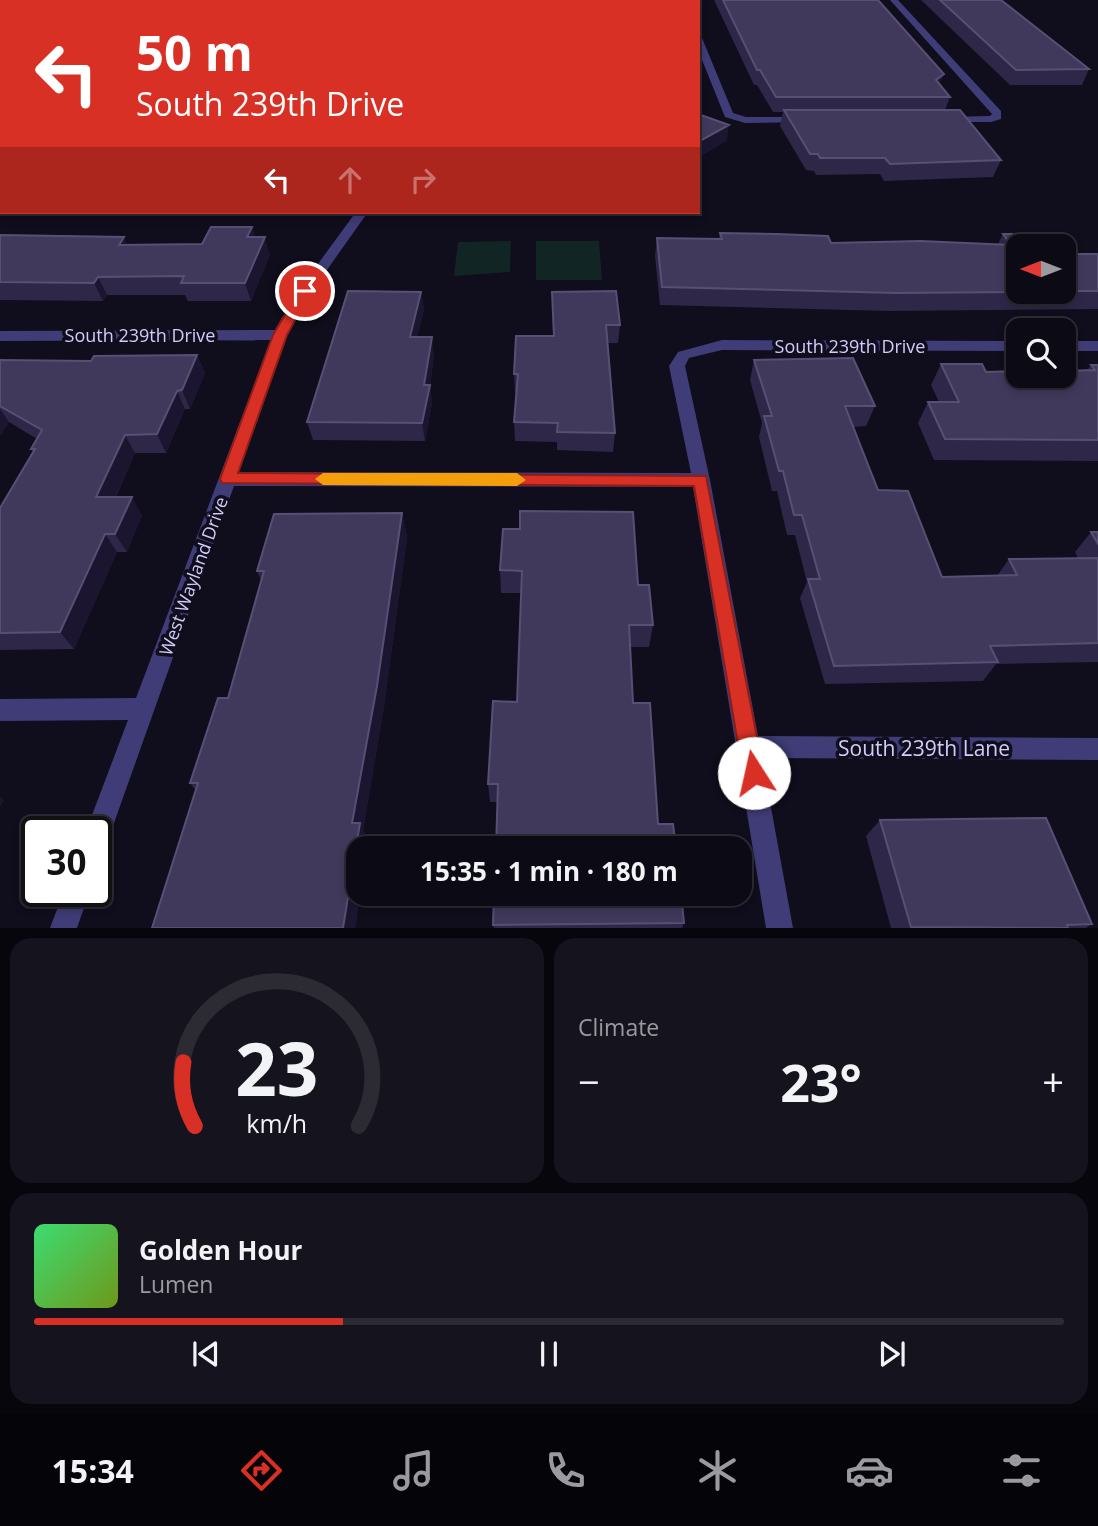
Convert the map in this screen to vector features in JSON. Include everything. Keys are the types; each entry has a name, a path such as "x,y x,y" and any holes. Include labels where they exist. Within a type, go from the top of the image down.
{"street":[{"path":"894,0 995,110 998,117 934,120"},
{"path":"700,43 725,111 736,118 823,120"},
{"name":"West Wayland Drive","path":"104,816 280,335 305,291 361,214"},
{"name":"South 239th Drive","path":"0,336 280,335"},
{"name":"South 239th Drive","path":"701,480 679,381 677,366 683,355 722,345 1006,346"},
{"path":"1076,346 1098,346"},
{"path":"228,479 701,480 780,928"},
{"path":"0,710 144,709"},
{"name":"South 239th Lane","path":"749,747 1098,749"},
{"path":"63,928 70,907"}],"green space":[{"path":"511,241 510,272 454,276 458,242"},
{"path":"536,241 599,241 602,280 536,280"}],"building":[{"path":"723,0 878,0 944,74 936,80 950,97 776,97 760,70 757,70"},
{"path":"940,0 1001,0 1089,69 1016,70"},
{"path":"784,110 960,110 1001,160 890,164 885,158 820,158 818,154 810,154"},
{"path":"700,115 729,125 700,141"},
{"path":"211,227 252,227 247,237 265,237 245,283 181,283 184,276 98,277 94,283 0,282 0,235 124,237 119,245 202,244"},
{"path":"720,233 828,236 831,243 921,241 1006,245 1006,292 896,293 662,287 657,238 722,239"},
{"path":"1076,254 1098,254 1098,291 1076,291"},
{"path":"348,291 421,292 410,337 432,337 424,385 430,385 422,423 307,422"},
{"path":"616,291 620,325 606,325 615,433 557,432 558,423 514,422 518,374 514,374 516,336 554,336 552,292"},
{"path":"197,355 182,390 177,391 157,434 125,435 96,497 132,497 115,534 105,534 60,632 0,633 0,508 35,449 31,449 42,430 0,406 0,360 91,361 94,356"},
{"path":"853,358 875,406 845,406 878,490 908,491 942,577 1017,575 1009,559 1098,558 1098,643 990,646 998,662 834,666 808,579 820,579 802,515 794,515 783,471 779,471 764,416 772,416 754,360"},
{"path":"941,364 982,364 986,372 1006,371 1006,388 1076,388 1076,371 1095,370 1091,365 1098,365 1098,440 945,439 928,402 959,402"},
{"path":"520,511 633,512 638,585 649,585 653,625 629,625 633,703 650,703 658,824 673,824 674,836 496,836 498,784 488,784 493,701 517,702 522,571 500,570 503,529 520,529"},
{"path":"402,513 377,686 352,823 360,823 358,836 346,836 347,906 343,928 152,928 198,783 190,783 218,698 228,698 264,571 257,571 274,514"},
{"path":"1091,532 1098,532 1098,544"},
{"path":"1046,818 1092,924 1067,925 1068,928 911,927 880,820"},
{"path":"494,906 682,906 684,923 493,925"}],"slow traffic":[{"path":"323,479 517,480"}],"route":[{"path":"305,291 280,335 228,479 701,480 754,773"}]}
